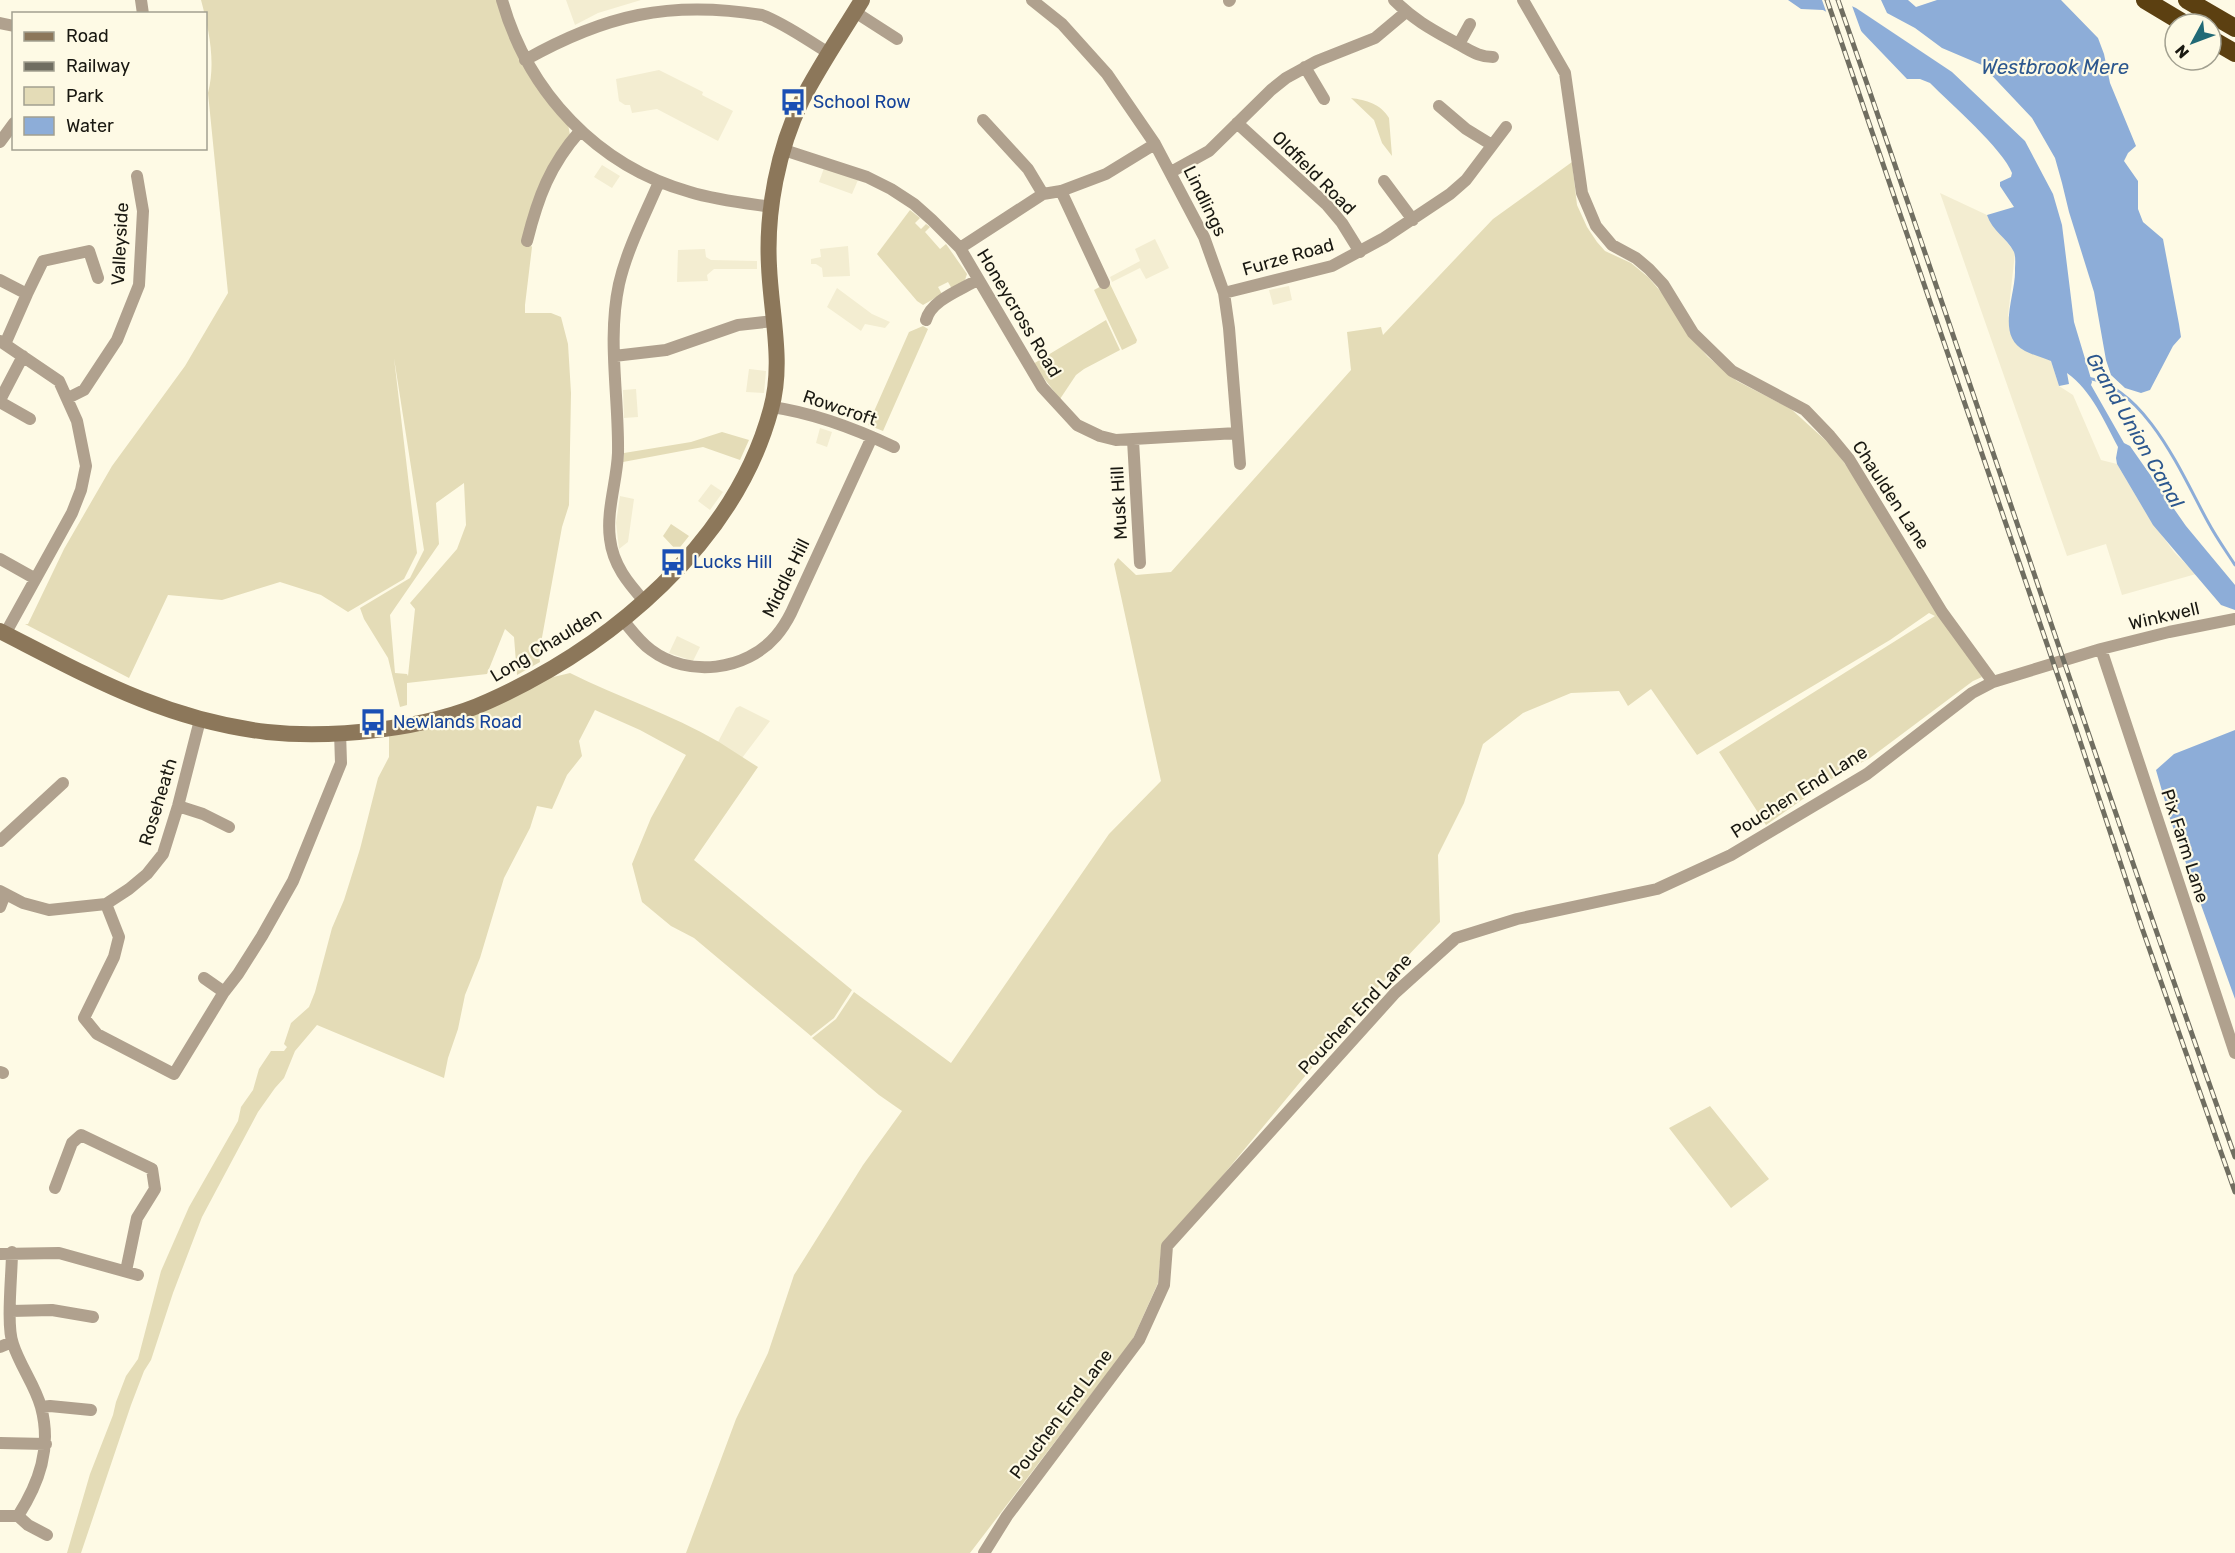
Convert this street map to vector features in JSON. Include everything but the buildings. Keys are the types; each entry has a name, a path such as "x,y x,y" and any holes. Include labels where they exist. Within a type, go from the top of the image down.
{"highway":[{"path":"2145,0 2165,12"},
{"path":"2187,0 2235,28"}],"street":[{"path":"502,0 508,22 525,60 549,97 580,131 633,169 659,182 690,192 772,207"},
{"path":"525,60 616,13 665,2 686,0 735,7 762,15 829,53"},
{"name":"Lindlings","path":"1032,0 1062,24 1100,65 1133,109 1171,172 1204,237 1224,293 1240,464"},
{"path":"1394,0 1419,23 1483,57 1493,57"},
{"name":"Chaulden Lane","path":"1523,0 1565,73 1582,193 1596,226 1612,244 1636,258 1649,269 1663,284 1693,333 1732,371 1805,410 1830,436 1849,459 1942,612 1993,682"},
{"path":"859,6 897,39"},
{"name":"Long Chaulden","path":"2,632 120,692 157,707 200,720 268,732 314,734 370,731 412,724 488,702 556,666 623,620 645,602 707,534 735,493 761,442 772,407 777,372 768,264 772,207 784,150 802,102 829,53 859,6"},
{"path":"1171,172 1209,151 1271,90 1305,67 1375,38 1406,12"},
{"path":"1459,44 1470,24"},
{"path":"1305,67 1324,99"},
{"path":"1439,106 1466,129 1492,145"},
{"path":"983,120 1028,169 1043,194"},
{"name":"Oldfield Road","path":"1238,123 1326,204 1342,223 1360,252"},
{"path":"0,142 12,126"},
{"name":"Furze Road","path":"1224,293 1332,266 1360,252 1413,220 1450,194 1466,180 1506,128"},
{"path":"527,241 541,190 553,167 580,131"},
{"path":"960,248 1043,194 1061,191 1106,174 1155,144"},
{"name":"Honeycross Road","path":"784,150 867,177 914,204 960,248 1042,387 1077,425 1100,436 1116,440 1238,433"},
{"name":"Valleyside","path":"68,398 84,390 117,340 139,285 143,212 137,176"},
{"path":"1384,181 1413,220"},
{"path":"645,602 616,563 610,538 618,429 613,334 619,282 627,257 659,182"},
{"path":"1061,191 1104,283"},
{"path":"2,632 72,513 86,466 77,421 59,381 3,343 43,261 89,251 98,278"},
{"path":"0,280 27,294"},
{"path":"926,320 927,314 938,303 977,280"},
{"path":"614,356 666,350 721,330 774,321"},
{"path":"23,356 0,401 30,419"},
{"name":"Rowcroft","path":"772,407 819,418 894,447"},
{"name":"Middle Hill","path":"623,620 652,651 666,660 682,665 701,668 718,667 749,658 763,649 776,636 791,613 872,437"},
{"name":"Musk Hill","path":"1133,440 1140,563"},
{"path":"0,560 34,578"},
{"name":"Winkwell","path":"2101,649 2235,619"},
{"name":"Pouchen End Lane","path":"984,1553 1007,1516 1139,1340 1164,1285 1167,1246 1395,993 1456,938 1517,919 1657,889 1731,855 1867,774 1972,693 1993,682 2101,649"},
{"name":"Pix Farm Lane","path":"2101,649 2235,1053"},
{"name":"Roseheath","path":"3,893 23,903 49,910 106,904 129,890 147,874 163,854 200,720"},
{"path":"106,904 119,937 114,957 84,1018 97,1034 174,1074 224,992 250,955 293,881 341,763 340,732"},
{"path":"0,841 63,783"},
{"path":"178,806 203,814 229,827"},
{"path":"0,907 3,893"},
{"path":"204,978 224,992"},
{"path":"18,1516 39,1478 46,1444 41,1407 6,1345 10,1311 6,1253 59,1252 132,1273 137,1218 155,1189 152,1169 81,1136 72,1143 55,1188"},
{"path":"10,1311 52,1310 93,1317"},
{"path":"41,1407 91,1410"},
{"path":"0,1443 46,1444"},
{"path":"0,1516 18,1516 37,1531 47,1535"}],"shaded area":[{"path":"566,0 641,0 598,13 575,25"},
{"path":"659,70 703,92 702,95 733,111 718,141 657,109 632,113 630,105 619,101 616,79"},
{"path":"602,165 620,176 612,188 594,177"},
{"path":"824,168 858,180 852,194 819,182"},
{"path":"1940,193 1987,215 2015,253 2008,316 2051,361 2059,386 2073,395 2101,460 2117,464 2146,513 2174,552 2196,574 2122,595 2106,544 2067,556"},
{"path":"1155,239 1169,268 1146,279 1140,268 1112,282 1110,277 1140,261 1135,249"},
{"path":"848,246 850,276 823,277 822,268 811,264 811,259 821,257 820,249"},
{"path":"705,249 706,257 711,260 757,261 757,269 714,269 707,275 708,281 677,282 678,250"},
{"path":"1289,286 1292,300 1273,305 1269,290"},
{"path":"837,288 872,314 890,322 885,328 865,324 861,331 827,307"},
{"path":"749,369 766,371 764,393 746,392"},
{"path":"636,389 638,417 624,418 623,390"},
{"path":"820,428 832,432 827,447 816,443"},
{"path":"711,484 723,492 710,510 698,501"},
{"path":"620,496 634,499 628,542 619,549 616,523"},
{"path":"677,636 700,647 693,661 669,653"},
{"path":"740,706 770,721 742,758 718,742 736,708"}],"green space":[{"path":"201,0 498,0 568,124 570,135 526,239 532,247 525,313 551,313 561,317 568,344 571,393 569,505 562,527 539,654 540,662 517,675 514,637 505,629 487,674 407,683 407,705 400,707 388,658 364,619 360,608 410,578 424,550 394,358 417,553 404,579 348,612 321,595 280,582 222,600 168,595 129,678 25,624 28,624 64,549 112,466 185,366 228,293 208,93 211,70 209,34 207,12 204,12","holes":["464,483 466,525 457,549 410,603 415,609 408,676 395,673 390,615 439,544 436,503"]},
{"path":"1351,98 1373,104 1386,113 1389,118 1392,156 1382,143 1374,120"},
{"path":"1572,162 1577,205 1597,242 1605,251 1631,263 1648,277 1669,301 1688,334 1708,357 1737,381 1791,409 1834,448 1982,677 1973,681 1870,758 1836,776 1766,825 1719,752 1935,616 1929,613 1890,640 1697,755 1651,689 1628,706 1619,691 1571,693 1523,713 1483,744 1464,803 1438,855 1440,922 1383,982 1161,1250 1158,1283 1132,1341 970,1553 686,1553 736,1419 768,1353 794,1275 863,1165 902,1111 879,1095 812,1038 836,1019 854,992 951,1063 1109,834 1161,781 1114,564 1118,558 1136,575 1171,572 1351,370 1347,332 1381,327 1383,335 1493,219"},
{"path":"910,210 920,218 915,223 921,229 926,224 930,227 925,232 940,249 946,244 967,274 965,280 952,289 948,282 938,287 942,294 923,305 877,254"},
{"path":"1109,282 1137,340 1136,343 1122,350 1094,290"},
{"path":"1106,320 1120,350 1076,375 1060,399 1033,364"},
{"path":"923,326 928,329 883,431 868,425 909,332"},
{"path":"722,432 749,440 740,460 703,447 623,462 624,453 691,442"},
{"path":"671,524 689,536 677,551 663,536"},
{"path":"570,673 701,732 758,767 694,860 852,990 834,1018 811,1036 694,938 671,926 642,902 632,864 651,818 686,755 640,730 595,710 579,741 582,756 567,775 552,809 537,806 530,828 504,878 480,958 465,995 444,1078 317,1025 295,1051 284,1078 258,1112 202,1217 151,1360 144,1371 131,1405 81,1553 67,1553 90,1474 116,1402 126,1376 138,1359 161,1271 189,1207 238,1121 241,1107 253,1090 259,1069 271,1051 284,1051 287,1047 284,1044 291,1023 309,1007 315,992 332,928 344,900 360,849 378,778 389,757 389,733 545,679"},
{"path":"1710,1106 1769,1179 1731,1208 1669,1128"}],"water":[{"path":"1788,0 1838,0 1856,8 1952,72 2025,141 2053,194 2062,225 2074,322 2091,385 2124,443 2130,446 2186,526 2235,585 2235,610 2221,605 2153,525 2117,464 2118,447 2084,388 2067,373 2069,384 2059,386 2051,361 2025,351 2016,344 2011,336 2009,314 2015,254 1992,226 1987,215 2014,207 2000,186 2000,182 2011,177 2012,173 2007,163 1987,139 1930,83 1920,79 1907,79 1860,30 1823,10 1801,9"},
{"name":"Westbrook Mere","path":"1881,0 1908,0 1916,7 1937,0 2061,0 2098,38 2110,83 2136,146 2128,153 2124,161 2138,181 2138,209 2143,222 2163,239 2181,337 2173,346 2150,390 2141,393 2125,388 2111,375 2106,360 2094,292 2055,158 2032,118 1982,65 1942,48 1915,28 1887,13"},
{"path":"2235,730 2235,999 2170,819 2156,770 2174,754"}],"pier":[{"path":"1822,0 1845,0 1851,3 1864,39 1858,33 1828,17"}],"waterway":[{"name":"Grand Union Canal","path":"2088,378 2109,385 2145,416 2174,459 2211,528 2235,565"}],"railway":[{"path":"1827,0 2142,928 2235,1192"},
{"path":"1838,0 2235,1157"}],"place":[{"name":"School Row","path":"793,102"},
{"name":"Lucks Hill","path":"673,562"},
{"name":"Newlands Road","path":"373,722"}]}
